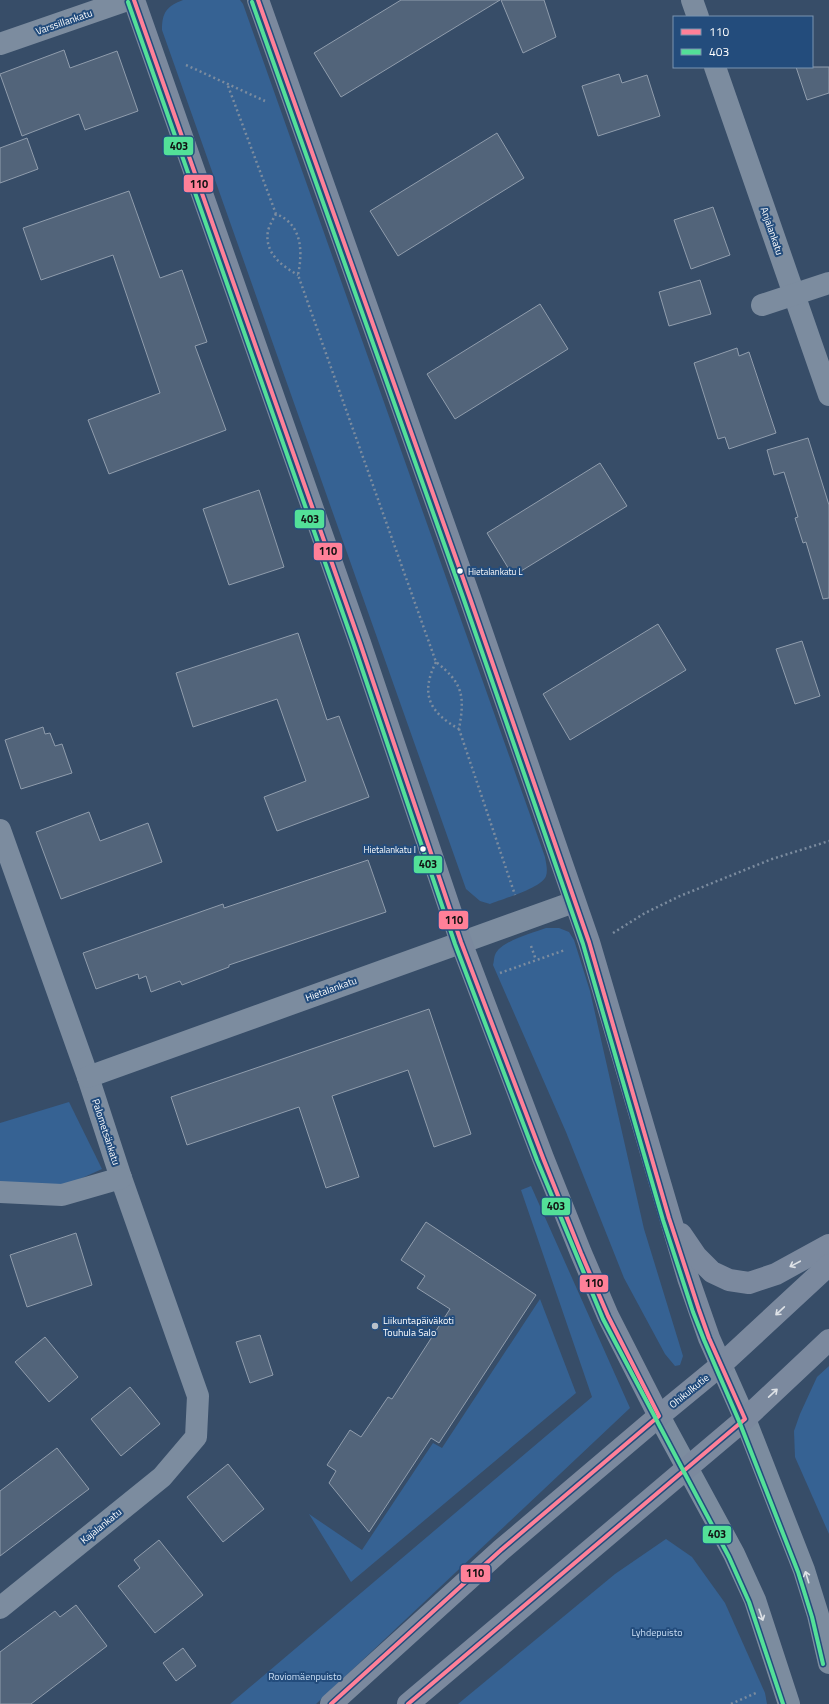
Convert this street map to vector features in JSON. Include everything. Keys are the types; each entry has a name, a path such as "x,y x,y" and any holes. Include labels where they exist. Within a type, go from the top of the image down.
{"main road":[{"path":"134,0 360,643 461,942 581,1254 608,1316 659,1416"},
{"path":"258,0 470,598 589,942 669,1218 699,1310 721,1366"},
{"path":"669,1218 696,1256 712,1272 729,1280 749,1283 776,1274 829,1245"},
{"name":"Ohikulkutie","path":"331,1704 372,1665 501,1550 659,1416 721,1366 829,1266"},
{"path":"408,1704 745,1419 829,1340"}],"street":[{"name":"Varssillankatu","path":"0,44 127,0"},
{"path":"692,0 698,16"},
{"name":"Anjalankatu","path":"716,68 829,395"},
{"path":"762,305 829,283"},
{"name":"Palometsänkatu","path":"0,830 88,1077 121,1178 198,1396 196,1437"},
{"name":"Hietalankatu","path":"88,1077 574,902"},
{"path":"0,1192 62,1195 121,1178"},
{"path":"721,1366 745,1419 804,1570 818,1615 829,1663"},
{"path":"659,1416 734,1554 755,1600 789,1704"},
{"name":"Kajalankatu","path":"0,1608 162,1477 196,1437"}],"path":[{"path":"151,49 228,86 300,117"},
{"path":"228,86 276,214 268,232 272,253 285,268 298,275"},
{"path":"276,214 285,217 297,235 300,246 298,275 436,662 447,670 455,680 462,696 462,710 459,728 536,960"},
{"path":"436,662 431,672 428,697 434,711 447,722 459,728"},
{"path":"476,981 610,935 645,913 680,896 772,859 829,841"},
{"path":"731,1704 759,1691 761,1698"}],"green space":[{"path":"183,0 240,0 243,4 545,857 547,871 543,880 530,889 490,904 480,901 466,889 162,30 166,10"},
{"path":"546,928 559,928 569,932 574,940 590,991 644,1229 683,1356 680,1365 675,1366 665,1354 624,1278 566,1132 493,965 495,955 503,946 518,938"},
{"path":"69,1102 102,1169 62,1187 0,1184 0,1123"},
{"name":"Roviomäenpuisto","path":"531,1186 630,1408 316,1704 230,1704 592,1397 521,1190"},
{"path":"540,1299 576,1393 351,1582 309,1514 362,1550 433,1443 442,1448"},
{"path":"829,1366 829,1534 795,1457 794,1431 817,1377"},
{"name":"Lyhdepuisto","path":"666,1539 692,1557 725,1603 765,1693 767,1704 458,1704 615,1574"}],"building":[{"path":"401,0 500,0 341,97 314,53"},
{"path":"501,0 544,0 556,37 523,53"},
{"path":"64,50 70,68 117,51 138,111 85,130 79,114 22,136 0,74"},
{"path":"829,67 829,93 807,100 796,68"},
{"path":"619,74 622,83 647,75 660,116 598,136 582,86"},
{"path":"497,133 524,178 398,256 370,211"},
{"path":"27,138 38,169 0,183 0,148"},
{"path":"129,191 160,278 182,270 207,342 195,346 226,430 109,474 88,420 160,393 113,255 41,280 23,228"},
{"path":"713,207 730,255 691,269 674,220"},
{"path":"700,280 711,314 669,326 659,292"},
{"path":"540,304 568,349 455,419 427,374"},
{"path":"737,348 739,356 749,352 776,433 729,449 725,437 718,439 694,363"},
{"path":"808,438 829,505 829,598 823,599 806,542 803,543 795,518 798,517 784,472 774,475 767,450"},
{"path":"600,463 627,506 513,576 487,533"},
{"path":"259,490 284,567 229,585 203,509"},
{"path":"658,624 686,670 570,740 543,694"},
{"path":"298,633 327,720 339,716 369,797 277,831 264,797 306,781 277,699 193,727 176,673"},
{"path":"802,641 820,696 795,704 776,649"},
{"path":"43,727 45,734 50,733 55,746 62,744 72,773 21,789 5,740"},
{"path":"89,812 100,841 148,823 162,862 61,899 36,832"},
{"path":"368,860 386,912 229,965 229,967 182,985 180,981 151,992 146,976 139,979 138,974 96,989 83,953 223,904 224,908"},
{"path":"429,1009 471,1134 434,1147 408,1070 332,1096 359,1177 326,1188 299,1107 187,1145 171,1097"},
{"path":"426,1222 536,1295 439,1443 431,1438 369,1532 329,1483 336,1471 327,1465 350,1430 361,1437 388,1397 392,1399 450,1309 417,1288 425,1276 401,1260"},
{"path":"76,1233 92,1285 27,1307 10,1255"},
{"path":"260,1335 273,1375 250,1383 236,1342"},
{"path":"45,1337 78,1377 49,1402 15,1362"},
{"path":"130,1387 160,1424 121,1456 91,1419"},
{"path":"57,1448 89,1489 0,1556 0,1491"},
{"path":"228,1464 264,1509 223,1542 187,1497"},
{"path":"159,1540 203,1595 155,1633 118,1586 140,1568 134,1560"},
{"path":"76,1605 107,1646 31,1704 0,1704 0,1652 55,1611 60,1617"},
{"path":"183,1648 196,1666 176,1681 163,1663"}],"transit line":[{"name":"110","path":"134,0 360,643 461,942 543,1158 581,1253 608,1316 659,1416 501,1550 331,1704"},
{"name":"110","path":"258,0 470,598 589,942 669,1218 699,1310 709,1338 745,1419 408,1704"},
{"name":"403","path":"128,2 354,645 455,944 537,1160 603,1319 729,1557 749,1602 783,1704"},
{"name":"403","path":"252,2 464,600 583,944 663,1220 693,1312 739,1421 798,1572 812,1617 823,1664"}],"place":[{"name":"Hietalankatu L","path":"460,571"},
{"name":"Hietalankatu I","path":"423,849"},
{"name":"Liikuntapäiväkoti Touhula Salo","path":"375,1326"}]}
